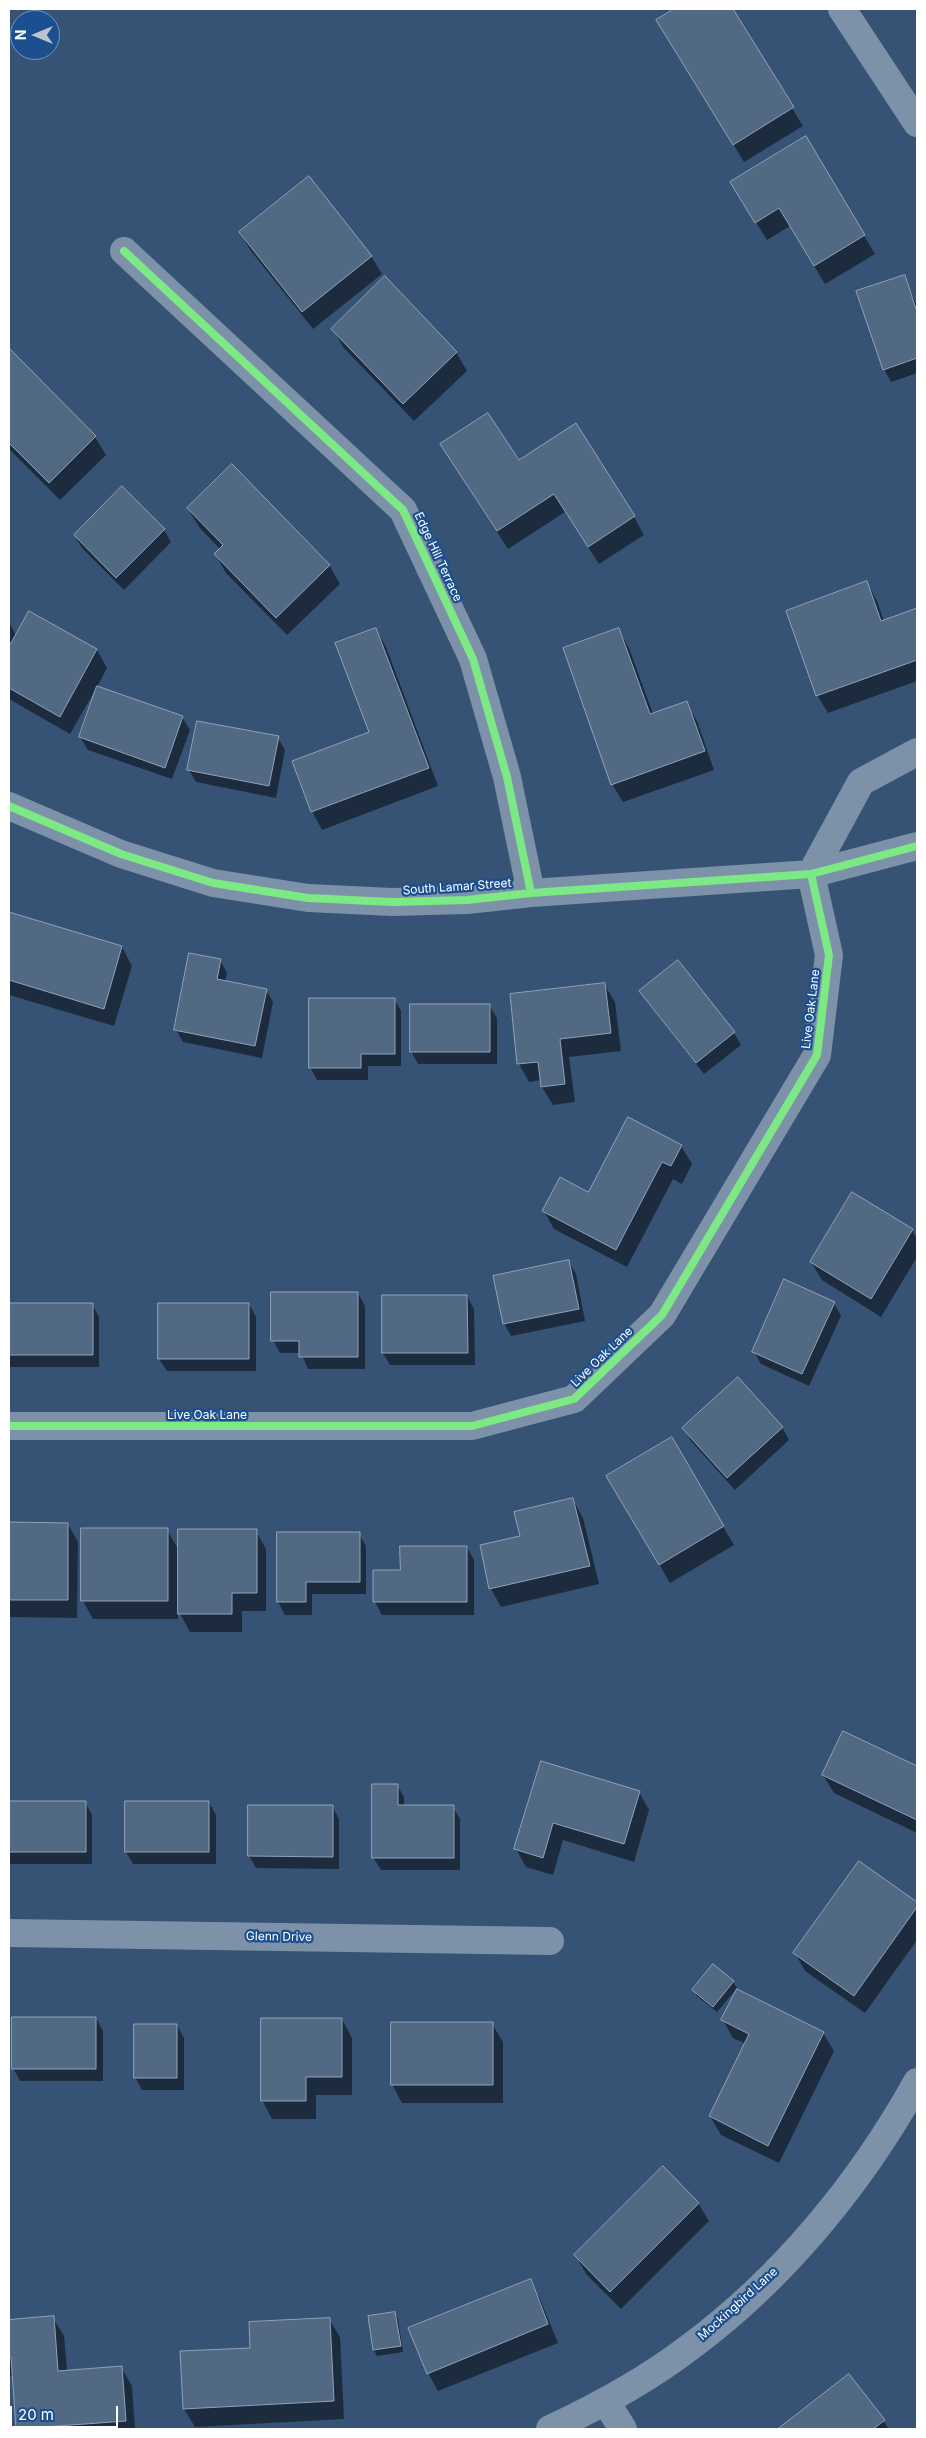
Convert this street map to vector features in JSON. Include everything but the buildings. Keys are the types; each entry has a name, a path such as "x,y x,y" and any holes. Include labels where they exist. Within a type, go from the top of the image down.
{"street":[{"path":"842,9 917,123"},
{"name":"Edge Hill Terrace","path":"124,251 403,510 473,659 507,777 530,893"},
{"path":"811,874 861,782 917,752"},
{"name":"South Lamar Street","path":"9,806 121,854 213,883 308,898 392,902 467,900 530,893 811,874 917,846"},
{"name":"Live Oak Lane","path":"9,1426 472,1426 574,1400 662,1315 817,1055 829,955 811,874"},
{"name":"Glenn Drive","path":"9,1933 550,1941"},
{"name":"Mockingbird Lane","path":"550,2429 606,2402 690,2348 768,2280 824,2219 893,2126 917,2082"},
{"path":"606,2402 623,2429"}],"cycle path":[{"path":"124,251 403,510 473,659 507,777 531,893"},
{"path":"9,806 121,854 213,883 308,898 392,902 467,900 531,893 811,874 917,846"},
{"path":"9,1426 472,1426 574,1399 662,1315 817,1055 829,955 811,874"}]}
